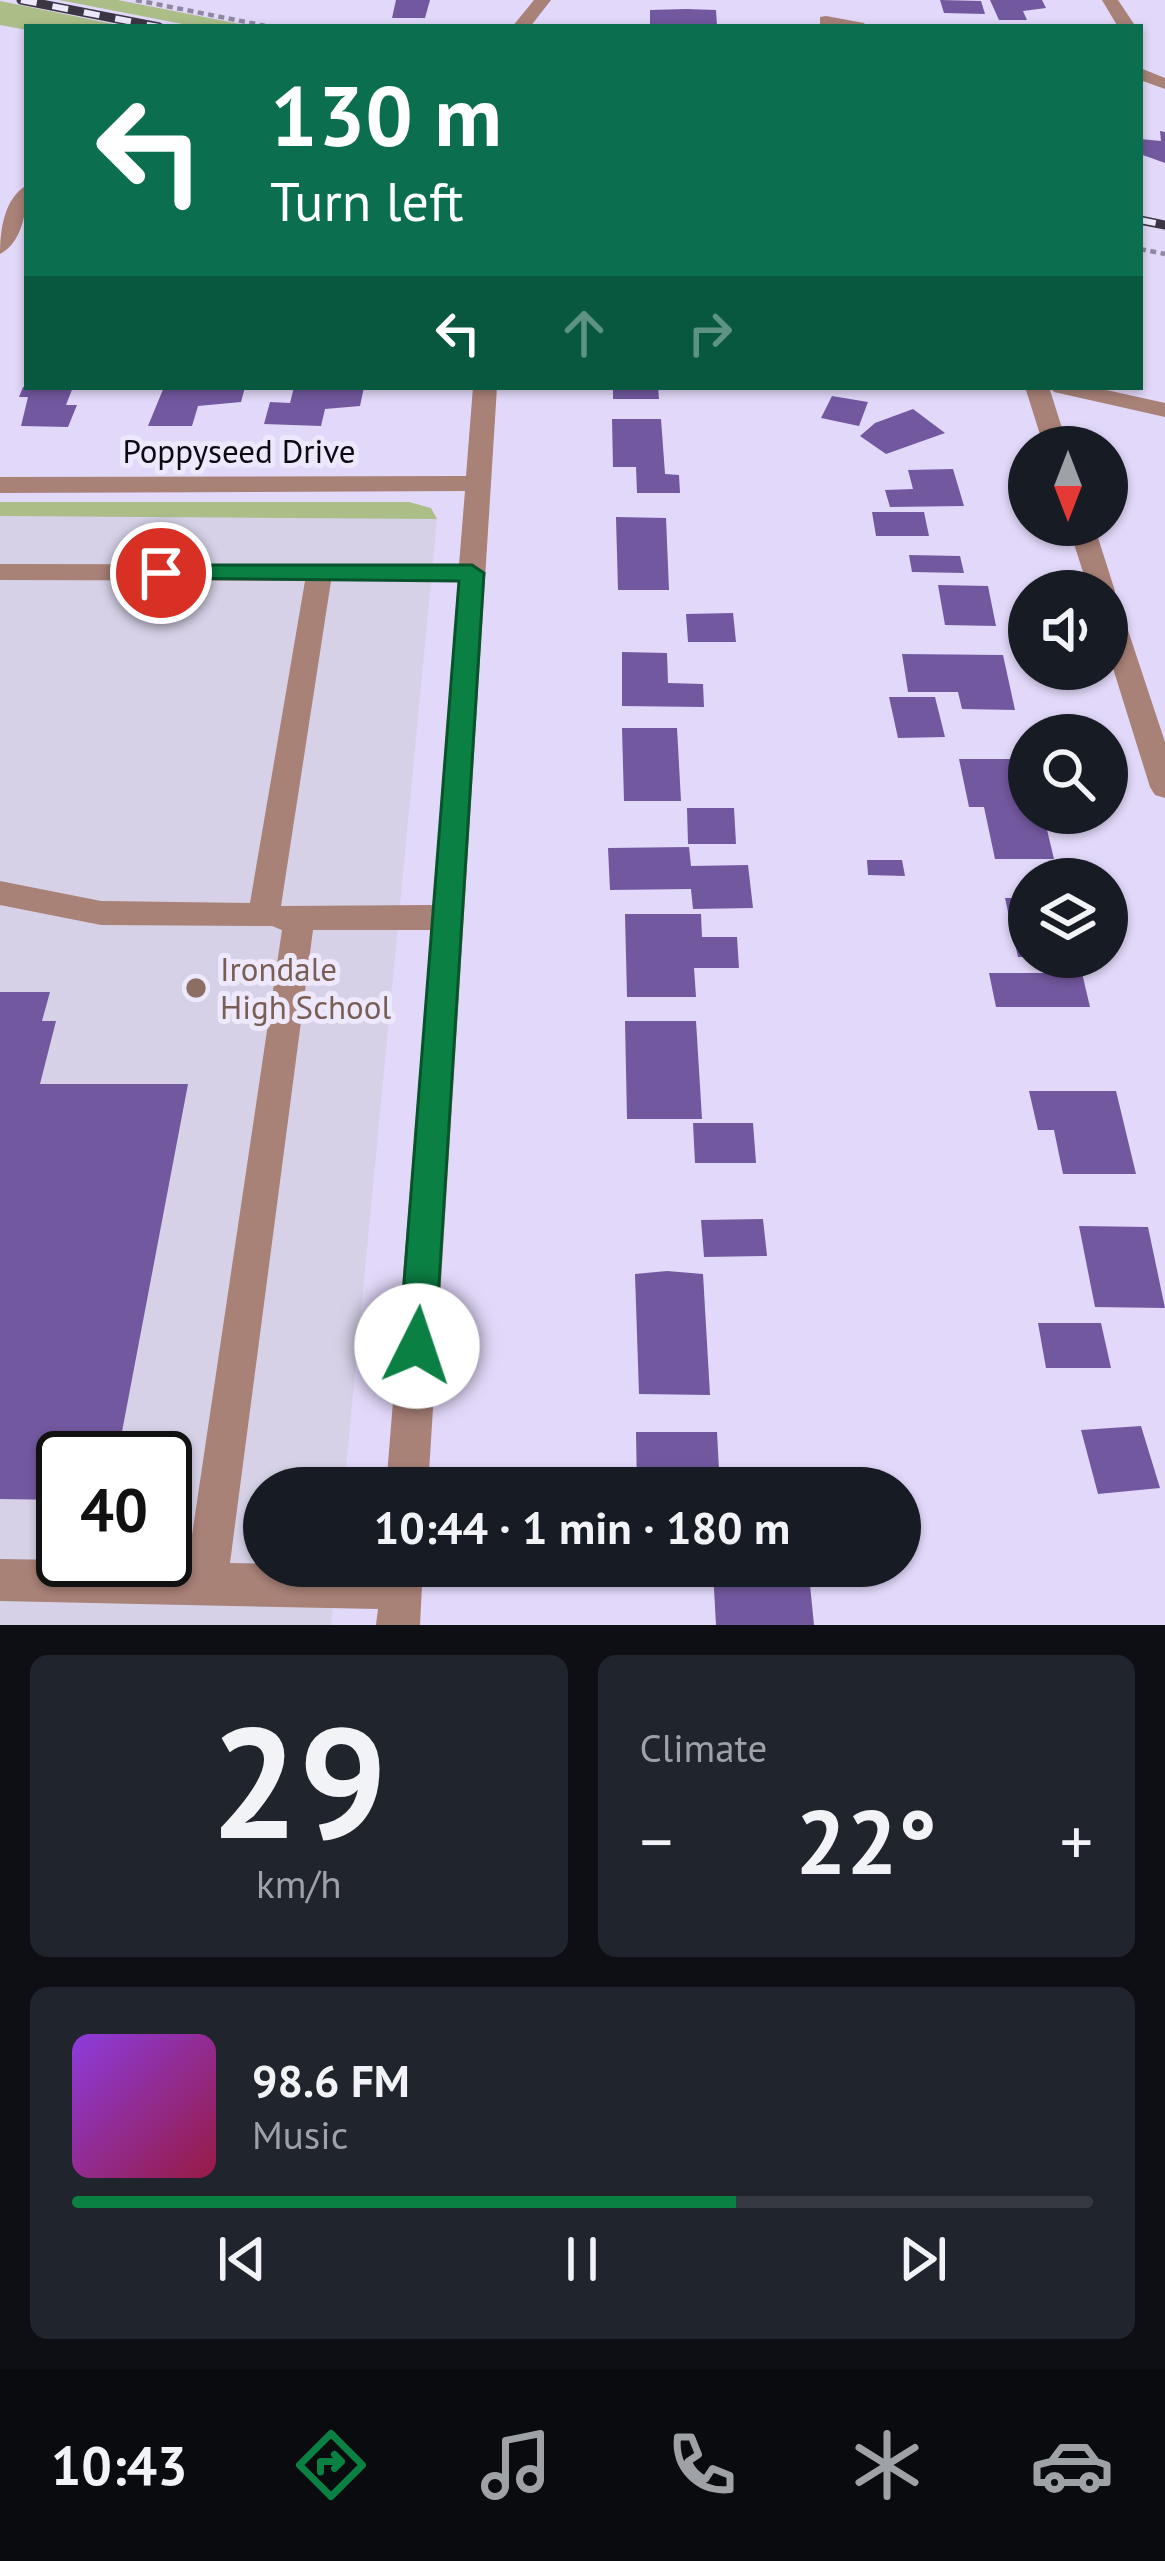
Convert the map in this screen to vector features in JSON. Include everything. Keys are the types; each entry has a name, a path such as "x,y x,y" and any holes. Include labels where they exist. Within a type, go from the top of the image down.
{"street":[{"path":"523,24 543,0"},
{"path":"826,21 842,24"},
{"path":"0,248 24,197"},
{"path":"408,1467 485,390"},
{"path":"1038,390 1049,426"},
{"path":"1075,390 1165,410"},
{"name":"Poppyseed Drive","path":"0,485 478,484"},
{"path":"0,572 472,573"},
{"path":"206,1586 319,574"},
{"path":"1128,672 1165,787"},
{"path":"0,893 101,913 446,917"},
{"path":"0,1580 400,1593"}],"path":[{"path":"136,0 257,24"}],"shaded area":[{"name":"Irondale High School","path":"0,516 437,519 346,1467 243,1467 243,1587 335,1587 331,1625 0,1625"}],"green space":[{"path":"59,0 118,0 240,24 183,24"},
{"path":"0,1 113,24 24,24 24,29 0,25"},
{"path":"0,502 409,502 431,508 437,519 0,516"}],"building":[{"path":"396,0 430,0 425,18 392,18"},
{"path":"940,0 981,1 985,14 944,13"},
{"path":"990,0 1042,0 1046,8 1023,11 1027,20 999,20"},
{"path":"650,10 716,10 717,24 650,24"},
{"path":"1160,131 1165,132 1165,163 1143,155 1143,139 1161,141"},
{"path":"23,387 72,390 66,405 77,405 68,427 21,426 28,397 19,397"},
{"path":"163,390 244,390 241,402 198,406 192,426 148,426"},
{"path":"293,390 363,390 360,406 325,409 321,426 264,424 270,402 290,403"},
{"path":"613,390 658,390 659,399 613,399"},
{"path":"832,396 868,402 859,426 821,418"},
{"path":"913,409 945,433 886,454 860,436 875,423"},
{"path":"612,419 661,419 665,474 679,475 680,493 637,493 636,467 613,467"},
{"path":"953,469 964,506 890,507 885,490 913,489 908,470"},
{"path":"872,512 924,512 929,536 876,536"},
{"path":"616,517 666,518 669,590 618,590"},
{"path":"909,555 960,556 964,573 912,572"},
{"path":"938,585 988,586 996,626 945,625"},
{"path":"733,613 736,642 688,642 686,614"},
{"path":"622,652 667,653 668,683 703,684 704,707 622,706"},
{"path":"902,654 1003,655 1015,710 962,709 958,692 908,692"},
{"path":"889,697 935,697 945,737 898,738"},
{"path":"622,728 677,728 681,801 624,801"},
{"path":"959,759 1008,759 1008,834 1048,834 1054,858 995,859 984,807 969,807"},
{"path":"687,808 734,808 736,844 688,844"},
{"path":"689,847 691,866 748,865 753,908 693,909 691,889 610,890 608,848"},
{"path":"867,860 902,860 905,876 868,875"},
{"path":"625,914 701,914 702,937 737,937 739,968 694,968 696,997 627,997"},
{"path":"989,973 1008,973 1008,978 1083,978 1090,1007 996,1007"},
{"name":"Irondale High School","path":"0,992 50,992 42,1021 56,1021 40,1084 188,1084 122,1431 36,1431 36,1500 0,1499"},
{"path":"625,1021 696,1021 702,1119 627,1119"},
{"path":"1029,1091 1116,1091 1136,1174 1063,1174 1054,1130 1038,1130"},
{"path":"693,1123 753,1123 756,1163 695,1163"},
{"path":"763,1219 767,1256 704,1257 701,1220"},
{"path":"1079,1226 1148,1227 1165,1308 1095,1307"},
{"path":"635,1274 703,1274 710,1395 639,1394"},
{"path":"1038,1323 1101,1323 1111,1368 1046,1368"},
{"path":"1141,1426 1160,1488 1098,1494 1081,1430"},
{"path":"636,1432 717,1432 719,1467 637,1467"},
{"path":"714,1587 810,1587 814,1625 716,1625"}],"railway":[{"path":"21,0 144,24"},
{"path":"1143,221 1165,225"}],"place":[{"name":"Irondale High School","path":"196,988"}],"route":[{"path":"161,573 472,573 417,1346"}]}
